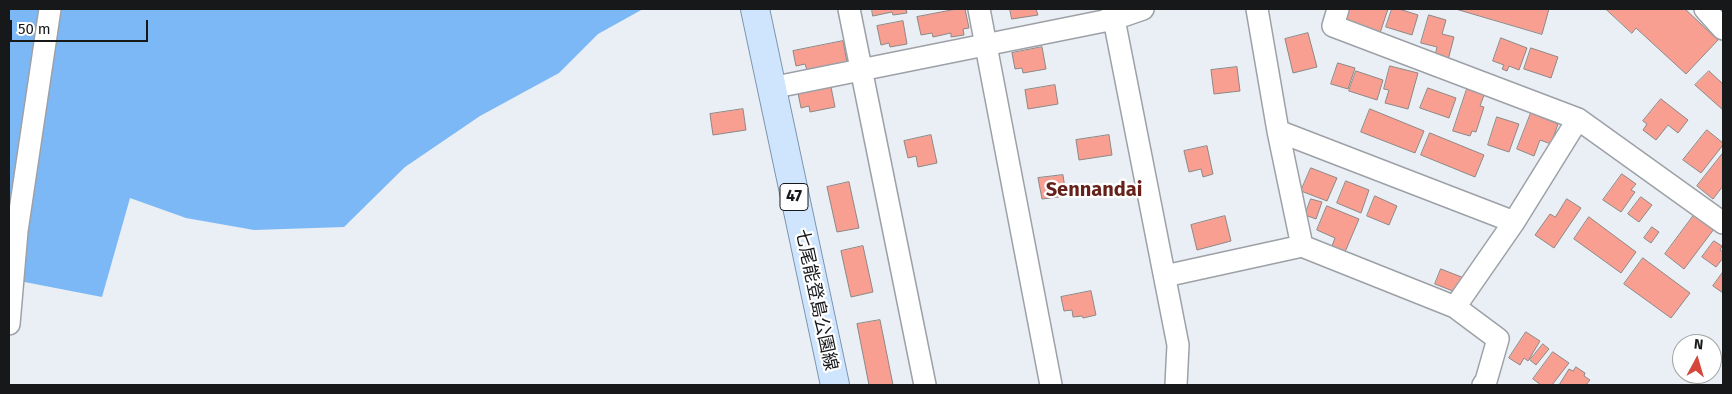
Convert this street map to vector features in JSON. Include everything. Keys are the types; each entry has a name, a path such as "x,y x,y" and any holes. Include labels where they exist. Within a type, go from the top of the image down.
{"main road":[{"name":"七尾能登島公園線","path":"755,9 835,385"}],"street":[{"path":"9,324 17,232 50,9"},
{"path":"848,9 925,385"},
{"path":"979,9 1051,385"},
{"path":"771,88 986,45 1113,14 1143,9"},
{"path":"1257,9 1278,131 1302,246"},
{"path":"1338,9 1333,26 1578,119 1723,223"},
{"path":"1705,9 1723,30"},
{"path":"1113,14 1178,345 1176,385"},
{"path":"1454,308 1514,222 1578,119"},
{"path":"1278,131 1514,222"},
{"path":"1164,276 1302,246 1454,308 1498,339 1487,384"}],"shaded area":[{"path":"9,9 643,9 598,34 559,73 480,116 405,167 344,227 254,230 186,218 130,198 102,297 9,279"}],"building":[{"path":"872,9 906,9 907,13 893,15 892,12 873,16"},
{"path":"965,9 969,28 963,29 964,35 951,37 951,33 933,37 932,33 921,35 917,17"},
{"path":"1010,9 1036,9 1038,15 1012,19"},
{"path":"1349,9 1388,9 1379,36 1344,22"},
{"path":"1392,9 1399,9 1418,15 1412,35 1386,27"},
{"path":"1456,9 1549,9 1542,34"},
{"path":"1606,9 1685,9 1718,40 1686,74 1636,28 1632,33"},
{"path":"1429,15 1446,20 1442,34 1454,37 1448,60 1435,56 1437,47 1421,43"},
{"path":"903,21 907,44 890,47 889,43 881,45 877,26"},
{"path":"1308,33 1317,67 1293,73 1285,39"},
{"path":"1501,38 1527,48 1519,70 1509,66 1507,71 1502,69 1504,65 1493,61"},
{"path":"843,41 847,62 807,70 805,64 796,66 793,51"},
{"path":"1042,47 1046,69 1023,73 1022,68 1015,69 1012,53"},
{"path":"1531,48 1558,57 1551,78 1524,69"},
{"path":"1338,63 1355,68 1348,89 1331,84"},
{"path":"1390,66 1418,73 1408,109 1385,103 1389,90 1384,89"},
{"path":"1237,67 1240,91 1214,94 1211,70"},
{"path":"1356,71 1383,80 1377,100 1349,91"},
{"path":"1709,71 1723,84 1723,110 1695,85"},
{"path":"1055,85 1058,104 1028,109 1025,90"},
{"path":"831,87 835,107 810,112 809,106 801,108 798,93"},
{"path":"1428,88 1456,98 1449,118 1420,108"},
{"path":"1467,89 1484,95 1480,106 1484,107 1476,132 1472,131 1470,136 1453,131"},
{"path":"1661,99 1688,120 1678,133 1668,125 1656,140 1643,130 1647,124 1643,121"},
{"path":"743,109 746,130 713,135 710,114"},
{"path":"1370,109 1424,131 1415,153 1361,132"},
{"path":"1531,113 1558,124 1551,144 1540,140 1534,156 1517,149"},
{"path":"1497,117 1519,124 1509,152 1488,145"},
{"path":"1707,130 1723,145 1701,173 1683,160"},
{"path":"1430,133 1484,155 1475,177 1421,155"},
{"path":"931,135 937,163 918,167 916,156 908,158 904,141"},
{"path":"1109,135 1112,155 1079,160 1076,140"},
{"path":"1207,146 1213,174 1203,177 1201,169 1189,172 1184,151"},
{"path":"1723,153 1723,186 1713,199 1697,186"},
{"path":"1311,168 1337,178 1327,201 1301,191"},
{"path":"1622,174 1636,184 1631,190 1635,192 1621,212 1603,200"},
{"path":"1063,175 1066,196 1042,199 1038,178"},
{"path":"1346,181 1369,190 1361,213 1337,203"},
{"path":"849,182 859,228 837,232 827,187"},
{"path":"1375,196 1397,206 1389,225 1367,216"},
{"path":"1641,197 1652,205 1639,222 1628,214"},
{"path":"1311,199 1322,202 1316,219 1305,215"},
{"path":"1567,199 1581,208 1554,248 1535,235 1550,214 1555,217"},
{"path":"1327,206 1359,219 1345,252 1332,246 1335,238 1317,230"},
{"path":"1694,215 1714,229 1684,269 1665,254"},
{"path":"1225,216 1231,241 1197,250 1191,225"},
{"path":"1589,217 1636,252 1621,273 1574,239"},
{"path":"1652,227 1659,232 1651,243 1644,238"},
{"path":"1714,241 1722,246 1720,250 1723,252 1723,258 1716,267 1702,257"},
{"path":"863,246 873,292 851,297 841,251"},
{"path":"1643,258 1690,293 1671,318 1624,284"},
{"path":"1441,269 1464,278 1458,293 1435,284"},
{"path":"1723,272 1723,293 1713,286"},
{"path":"1091,291 1096,315 1083,318 1082,316 1073,317 1072,310 1064,311 1061,297"},
{"path":"880,320 893,385 869,385 857,324"},
{"path":"1526,332 1540,341 1528,361 1524,358 1520,365 1509,358"},
{"path":"1543,344 1549,349 1536,365 1530,360"},
{"path":"1553,352 1569,363 1552,385 1541,385 1533,379"},
{"path":"1576,367 1585,373 1584,376 1590,380 1586,385 1559,385 1569,369 1573,371"}],"district":[{"name":"Sennandai","path":"1094,190"}]}
